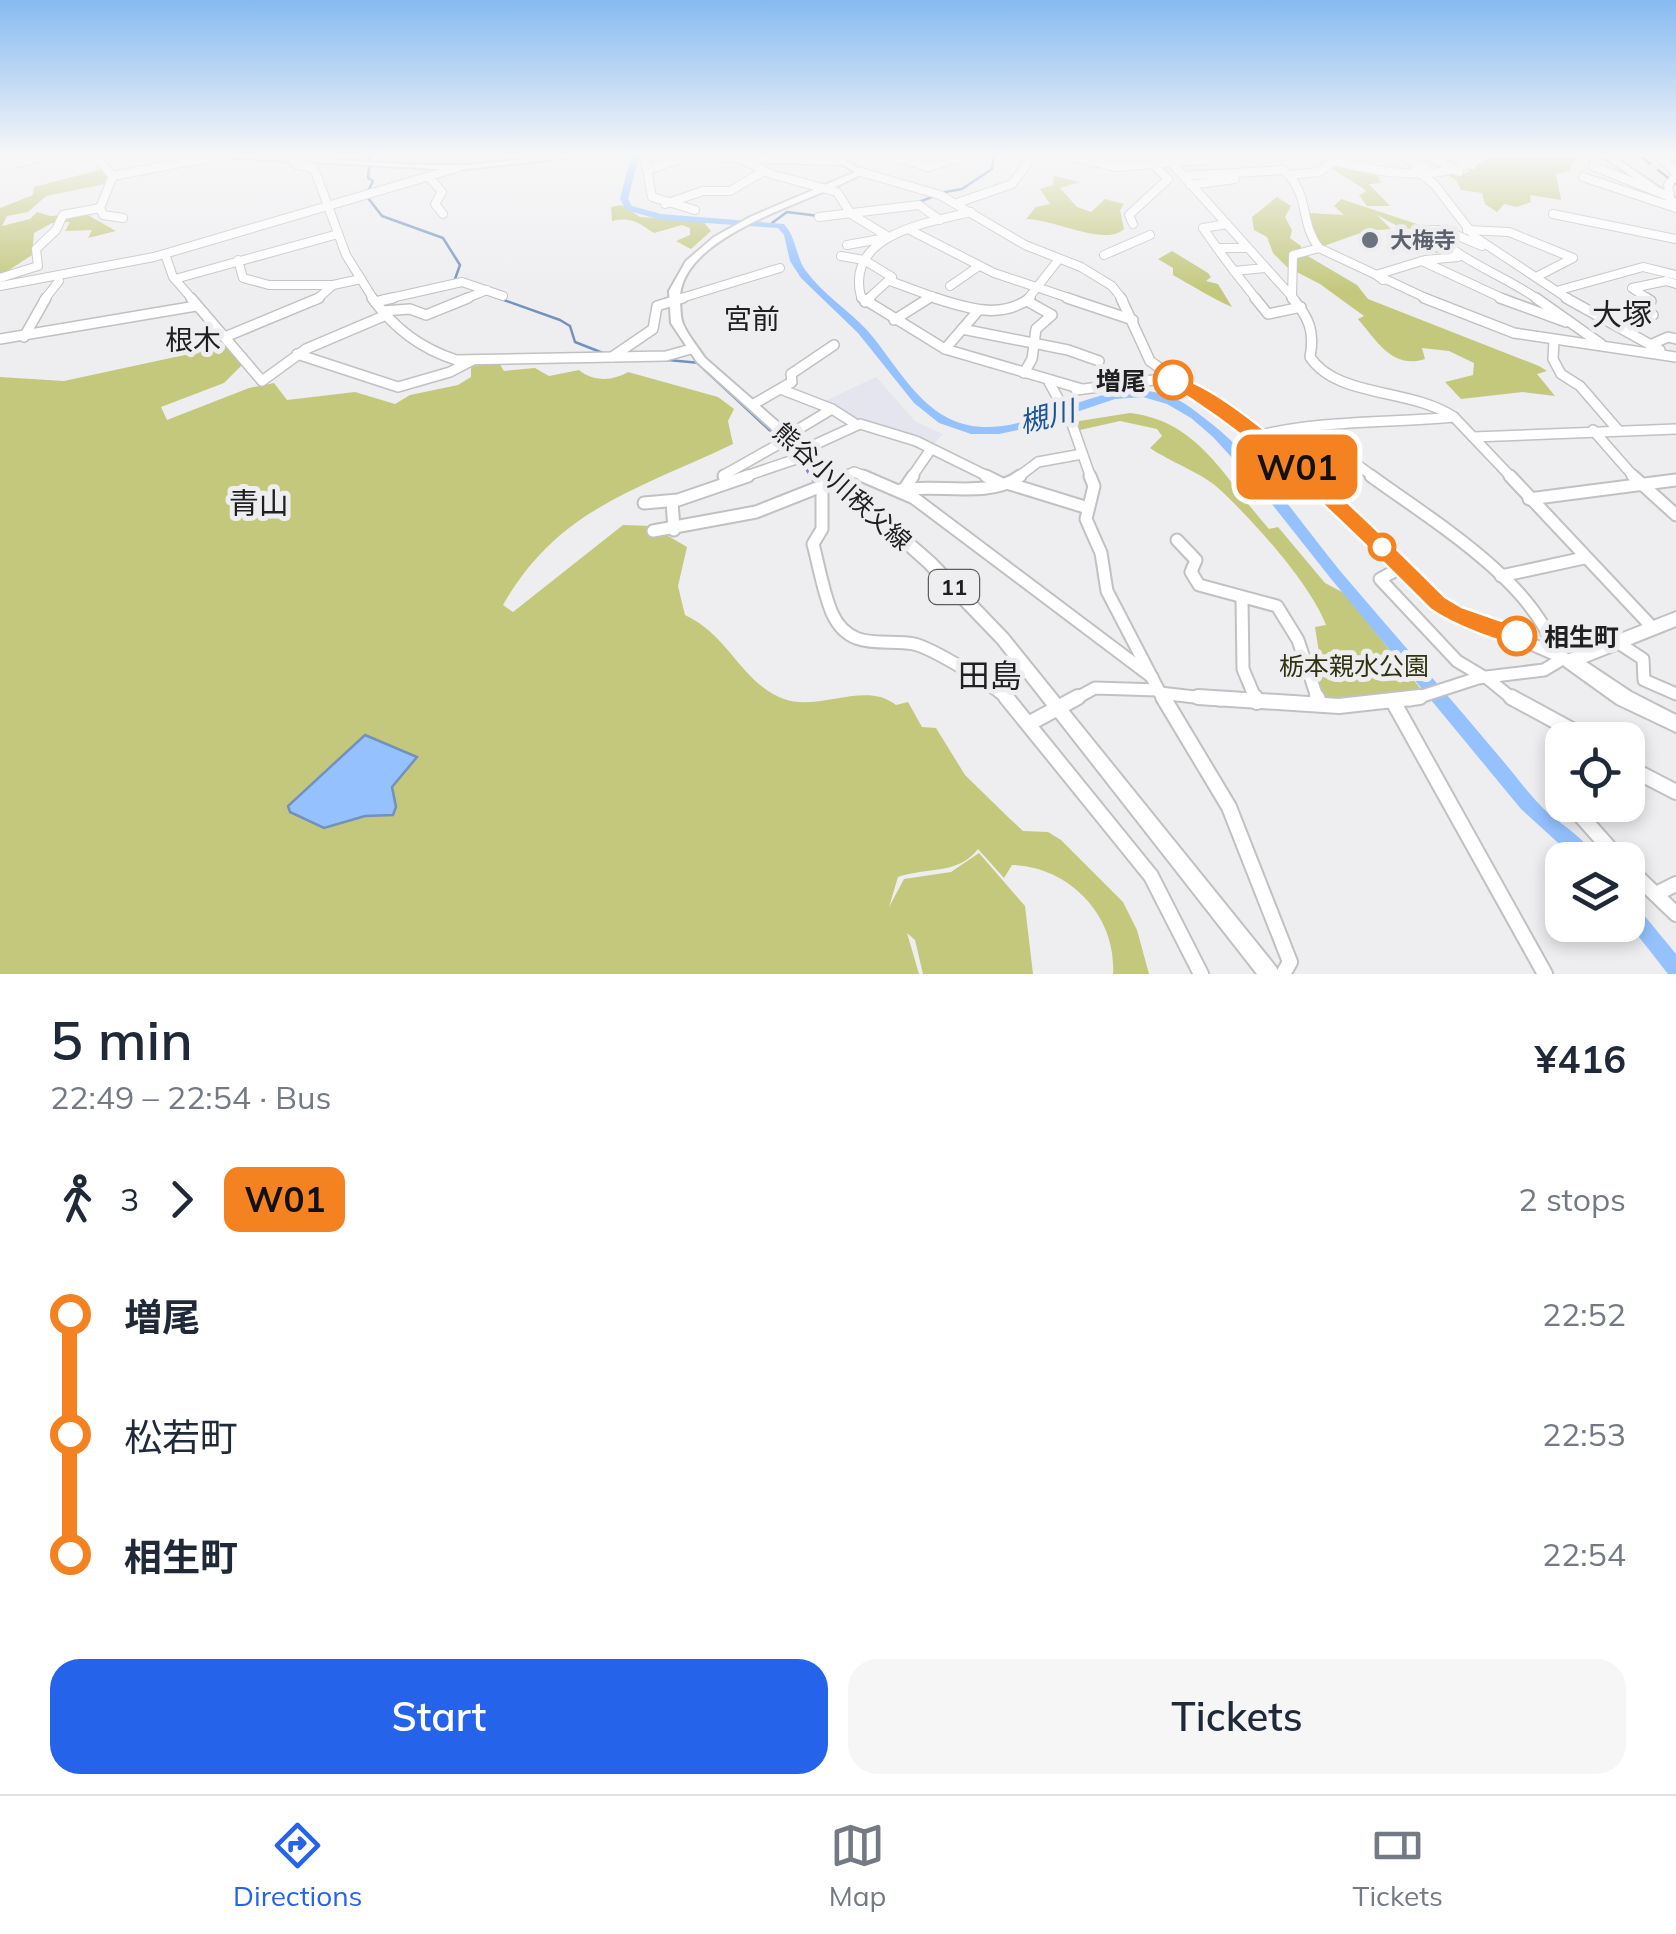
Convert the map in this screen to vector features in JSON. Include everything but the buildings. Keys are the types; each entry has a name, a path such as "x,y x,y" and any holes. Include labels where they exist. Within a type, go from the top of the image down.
{"highway":[{"path":"1563,657 1676,619"},
{"path":"1563,657 1624,698 1676,724"}],"main road":[{"path":"672,302 685,266 726,234 797,201"},
{"name":"熊谷小川秩父線","path":"672,302 675,324 691,349 970,603 1058,706 1269,974"}],"street":[{"path":"103,201 102,216 123,218"},
{"path":"325,201 375,302 403,336 428,352 474,360 666,356 691,349"},
{"path":"0,286 59,281 354,201"},
{"path":"436,201 443,214"},
{"path":"660,201 695,210"},
{"path":"664,204 671,201"},
{"path":"844,201 851,214 884,238"},
{"path":"951,201 1028,247 1112,286 1133,320 1145,356 1169,378 1256,436 1337,501 1454,614 1563,657"},
{"path":"956,203 962,201"},
{"path":"1133,224 1129,215 1143,201"},
{"path":"1206,201 1301,307 1314,336 1310,362 1321,375 1347,386 1406,392 1454,417 1651,626"},
{"path":"1304,201 1306,232 1319,248 1386,284 1493,326 1554,340 1672,356"},
{"path":"1448,201 1467,230 1488,246 1672,356"},
{"path":"820,217 919,205 940,220"},
{"path":"0,278 38,266 36,249 56,230 62,215 100,208"},
{"path":"847,245 971,212"},
{"path":"1553,214 1676,238"},
{"path":"1226,224 1203,228 1268,314 1301,307"},
{"path":"907,229 979,266 1072,302 1133,320"},
{"path":"1488,246 1430,230 1451,252 1508,278 1603,346"},
{"path":"1467,230 1516,230 1573,258 1538,276"},
{"path":"175,279 338,234"},
{"path":"1104,255 1150,235"},
{"path":"884,238 864,260 857,286 865,302 945,349 1082,390"},
{"path":"1217,248 1248,248"},
{"path":"1292,298 1293,255 1319,248"},
{"path":"166,254 175,279 264,382 297,354 384,313 410,309 426,316 488,290"},
{"path":"841,256 864,260 892,277 865,302"},
{"path":"1386,284 1376,275 1444,257 1468,260 1505,278 1586,334"},
{"path":"890,281 977,312 1013,309 1028,300 1059,259"},
{"path":"238,260 243,278 261,285 286,288 361,279"},
{"path":"1422,261 1502,299 1566,322"},
{"path":"950,286 979,266"},
{"path":"1560,290 1644,266 1676,276"},
{"path":"612,357 653,328 653,308 780,268"},
{"path":"1234,271 1265,268"},
{"path":"24,337 34,313 59,281"},
{"path":"1653,315 1637,306 1651,301 1632,288 1666,281 1676,284"},
{"path":"375,302 462,282 503,296"},
{"path":"225,337 314,302 333,285"},
{"path":"894,320 932,296"},
{"path":"1024,373 1036,329 1052,315 1028,300"},
{"path":"0,338 196,306"},
{"path":"945,349 977,312"},
{"path":"962,329 1099,361"},
{"path":"1650,345 1668,337 1676,339"},
{"path":"1554,340 1554,361 1561,374 1580,386 1618,430"},
{"path":"752,405 792,382 792,374 834,345"},
{"path":"297,354 398,387 450,372 474,360"},
{"path":"1058,399 1082,390 1169,378"},
{"path":"1049,382 1072,424 1094,486 1086,514"},
{"path":"777,390 792,390 854,423 931,448 1005,483 1072,504 1086,514 1101,553 1107,592 1159,692 1240,829 1290,962 1283,974"},
{"path":"727,482 724,475 832,409"},
{"path":"1256,436 1282,428 1454,417"},
{"path":"644,502 672,501 727,482 806,452 854,423"},
{"path":"1308,427 1500,576 1552,632 1563,657"},
{"path":"1594,430 1640,484 1676,514"},
{"path":"1473,437 1676,430"},
{"path":"903,489 931,448"},
{"path":"653,531 737,519 822,490 854,472 903,489 956,492 1005,483 1038,462 1082,454"},
{"path":"1529,498 1676,480"},
{"path":"903,489 1152,676"},
{"path":"822,490 822,529 814,544 833,616 861,641 893,646 911,644 948,657 983,685 1002,693 1059,766 1100,808 1151,876 1201,974"},
{"path":"672,501 674,530"},
{"path":"1177,540 1196,560 1191,572 1198,585 1277,606 1285,615 1304,654 1319,703"},
{"path":"1500,576 1584,558"},
{"path":"1402,567 1380,579 1457,660 1521,706 1553,722"},
{"path":"1242,599 1244,670 1258,702"},
{"path":"1616,641 1644,658 1644,680 1676,694"},
{"path":"1030,724 1095,688 1258,702 1394,702 1460,687 1485,677 1546,671 1563,657"},
{"path":"1394,702 1546,974"},
{"path":"1645,776 1676,792"},
{"path":"1586,822 1604,842"},
{"path":"1645,884 1676,914"},
{"path":"1656,894 1676,884"}],"shaded area":[{"path":"876,377 916,422 943,434 930,447 855,421 823,402"}],"green space":[{"path":"17,201 40,201 28,212 7,216 2,226 30,219 37,212 50,216 86,214 116,231 88,238 92,230 65,231 70,222 52,223 34,233 32,255 0,276 0,208"},
{"path":"1048,201 1072,201 1091,212 1102,201 1124,204 1120,210 1124,229 1115,234 1092,234 1026,219 1036,207 1050,204"},
{"path":"1271,201 1284,201 1291,206 1285,217 1292,230 1290,238 1301,246 1301,252 1357,285 1368,299 1539,366 1547,371 1537,374 1555,396 1523,392 1461,399 1445,382 1473,375 1474,363 1449,351 1422,348 1425,359 1394,357 1358,319 1364,316 1320,284 1287,267 1273,253 1267,237 1254,230 1252,217"},
{"path":"1348,201 1423,226 1428,229 1423,233 1447,254 1425,248 1407,234 1419,230 1401,228 1377,215 1391,229 1366,231 1321,247 1309,232 1309,213 1344,215 1334,206"},
{"path":"1364,201 1386,201 1390,206 1367,206"},
{"path":"1531,202 1517,207 1504,204 1497,212 1485,204"},
{"path":"622,205 640,217 703,221 711,231 691,249 676,241 690,235 690,228 682,225 654,233 630,220 612,221 611,207"},
{"path":"1172,251 1208,273 1211,277 1206,281 1218,284 1232,307 1173,275 1173,268 1158,259"},
{"path":"226,346 242,365 224,383 161,407 167,420 249,388 274,383 287,400 355,392 395,404 410,395 458,385 471,377 471,366 499,363 504,371 535,368 549,376 579,370 603,379 628,372 718,397 734,409 728,421 733,444 634,489 576,523 549,545 503,605 513,612 623,525 651,526 687,547 678,586 685,615 713,635 757,682 769,692 798,702 871,695 896,705 908,702 922,727 936,728 965,775 1009,818 1023,831 1048,832 1061,840 1123,902 1137,930 1149,974 1113,974 1107,932 1098,914 1070,884 1052,874 1012,865 1004,878 978,849 952,867 898,877 889,907 904,879 951,872 979,853 1025,906 1033,974 923,974 915,940 907,933 919,974 0,974 0,377 64,381"},
{"name":"栃本親水公園","path":"1130,413 1175,428 1210,456 1269,529 1278,527 1325,583 1344,593 1424,693 1379,701 1322,699 1307,654 1319,653 1315,627 1326,625 1307,590 1262,533 1211,482 1150,448 1162,436 1157,429 1120,421 1080,430 1073,422"}],"water":[{"path":"365,735 417,757 392,787 396,807 393,815 365,816 324,828 290,812 288,806"}],"waterway":[{"path":"371,201 382,216 443,238 460,265 455,279"},
{"name":"槻川","path":"625,201 629,208 661,217 781,226 805,276 862,331 918,401 943,420 971,430 999,431 1115,395 1144,393 1171,401 1195,416 1261,481 1527,803 1570,842"},
{"path":"916,203 920,201"},
{"path":"772,223 787,212 819,216"},
{"path":"484,293 560,320 570,326 575,342 603,353"},
{"path":"668,360 700,363"},
{"path":"704,369 779,439"},
{"path":"784,444 796,456"},
{"path":"802,462 816,485"},
{"path":"883,647 899,648"},
{"path":"964,675 990,692"},
{"name":"槻川","path":"1645,930 1676,969"}],"bus line":[{"name":"W01","path":"1173,380 1224,411 1315,481 1438,603 1454,614 1517,636"}],"place":[{"name":"大梅寺","path":"1370,240"},
{"name":"増尾","path":"1173,380"},
{"name":"相生町","path":"1517,636"}],"district":[{"name":"大塚","path":"1622,314"},
{"name":"宮前","path":"752,318"},
{"name":"根木","path":"193,339"},
{"name":"青山","path":"259,503"},
{"name":"田島","path":"990,675"}]}
